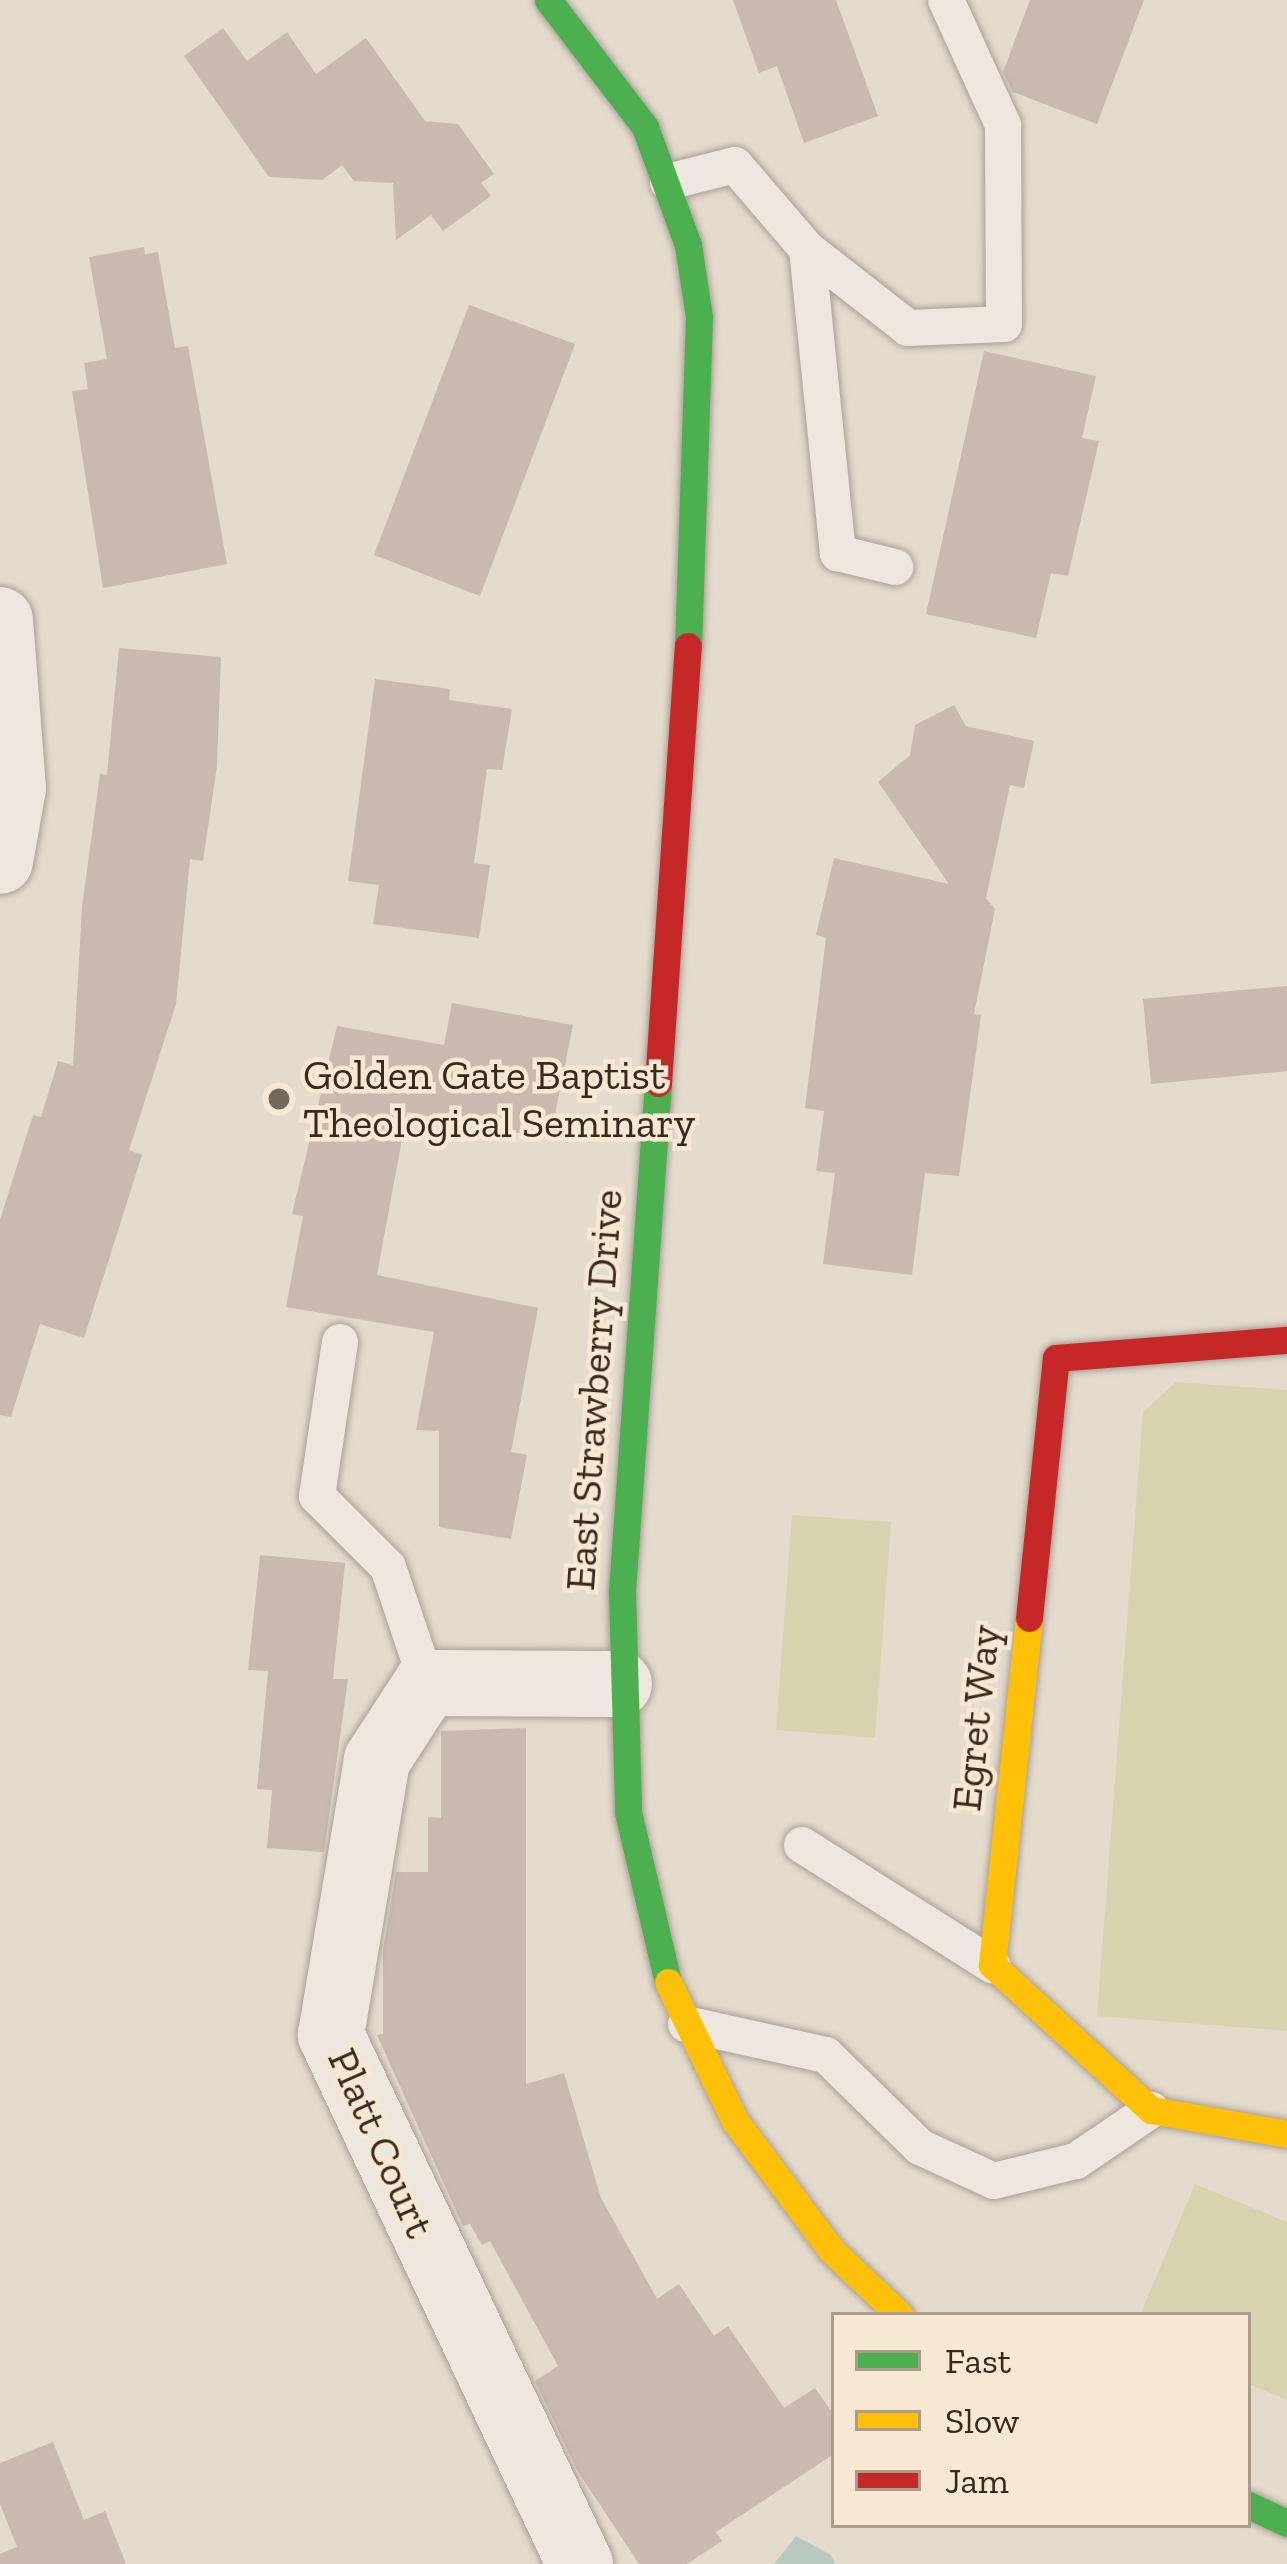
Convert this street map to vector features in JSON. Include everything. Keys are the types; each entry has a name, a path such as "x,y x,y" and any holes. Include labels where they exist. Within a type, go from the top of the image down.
{"street":[{"name":"East Strawberry Drive","path":"548,0 606,66 668,182 688,245 702,403 620,1684 643,1894 685,2024 735,2121 832,2251 897,2312"},
{"path":"0,620 13,788 0,861"},
{"name":"Egret Way","path":"992,1965 1055,1358 1287,1340"},
{"path":"427,1683 620,1684"},
{"name":"Platt Court","path":"427,1683 376,1760 331,2035 580,2564"},
{"path":"992,1965 1151,2110 1287,2134"},
{"path":"1251,2506 1287,2523"}],"lane":[{"path":"668,182 735,165 807,249 908,328 1004,324 1003,125 946,0"},
{"path":"807,249 838,553 895,567"},
{"path":"340,1342 317,1496 388,1568 427,1683"},
{"path":"802,1845 992,1965"},
{"path":"685,2024 826,2055 920,2147 994,2181 1076,2161 1151,2110"}],"shaded area":[{"path":"1176,1382 1287,1390 1287,2031 1097,2016 1143,1412"},
{"path":"792,1515 891,1522 875,1738 776,1730"},
{"path":"1195,2184 1287,2222 1287,2400 1251,2385 1251,2312 1141,2312"},
{"path":"796,2536 831,2555 835,2564 774,2564"}],"building":[{"path":"733,0 836,0 878,116 804,143 777,66 759,73"},
{"path":"1030,0 1144,0 1097,124 1013,92 1003,72"},
{"path":"223,28 247,61 287,32 316,74 366,38 425,121 458,124 494,174 481,183 491,196 443,231 431,215 396,240 393,183 354,181 342,165 322,180 269,177 184,56"},
{"path":"144,247 145,254 158,252 175,348 188,346 227,564 103,588 72,391 88,389 84,363 107,359 89,257"},
{"path":"469,305 575,344 480,596 374,555"},
{"path":"984,351 1096,376 1082,438 1099,441 1068,576 1051,573 1036,638 926,614"},
{"path":"119,648 221,657 217,766 203,861 190,859 176,1004 129,1150 142,1155 84,1338 40,1324 11,1417 0,1415 0,1220 33,1115 41,1117 58,1061 73,1065 82,907 100,774 107,775"},
{"path":"375,679 450,689 449,700 512,709 502,770 487,769 474,863 490,865 479,938 373,924 379,885 348,881"},
{"path":"954,705 966,726 1034,741 1024,788 1010,785 986,898 995,909 974,1014 981,1015 959,1176 925,1173 912,1275 823,1264 835,1173 816,1171 824,1111 805,1108 826,938 816,935 834,858 949,884 878,782 910,755 915,725"},
{"path":"1287,986 1287,1071 1151,1084 1143,999"},
{"path":"452,1003 573,1025 550,1139 407,1112 377,1275 538,1308 511,1452 527,1455 511,1539 439,1527 439,1431 416,1430 434,1332 286,1307 303,1216 292,1214 337,1026 444,1045"},
{"path":"260,1555 345,1563 333,1679 348,1679 324,1852 267,1848 272,1790 257,1789 268,1671 248,1670"},
{"path":"526,1728 526,2084 564,2073 601,2198 657,2299 679,2284 714,2336 728,2326 784,2408 815,2388 831,2411 831,2456 716,2532 722,2541 687,2564 639,2564 577,2470 535,2381 558,2366 490,2241 482,2245 470,2224 463,2226 377,2035 383,2034 383,1951 396,1872 428,1872 428,1817 441,1818 441,1731"},
{"path":"53,2442 84,2520 105,2511 126,2564 0,2564 0,2554 17,2547 0,2504 0,2463"}],"traffic: fast":[{"path":"548,0 645,127 688,245 699,317 688,646"},
{"path":"658,1083 622,1591 628,1812 668,1982"},
{"path":"1251,2506 1287,2523"}],"traffic: slow":[{"path":"1029,1618 992,1965 1151,2110 1287,2134"},
{"path":"668,1982 735,2121 832,2251 897,2312"}],"traffic: jam":[{"path":"658,1083 688,646"},
{"path":"1029,1618 1056,1358 1287,1340"}],"place":[{"name":"Golden Gate Baptist Theological Seminary","path":"279,1099"}]}
